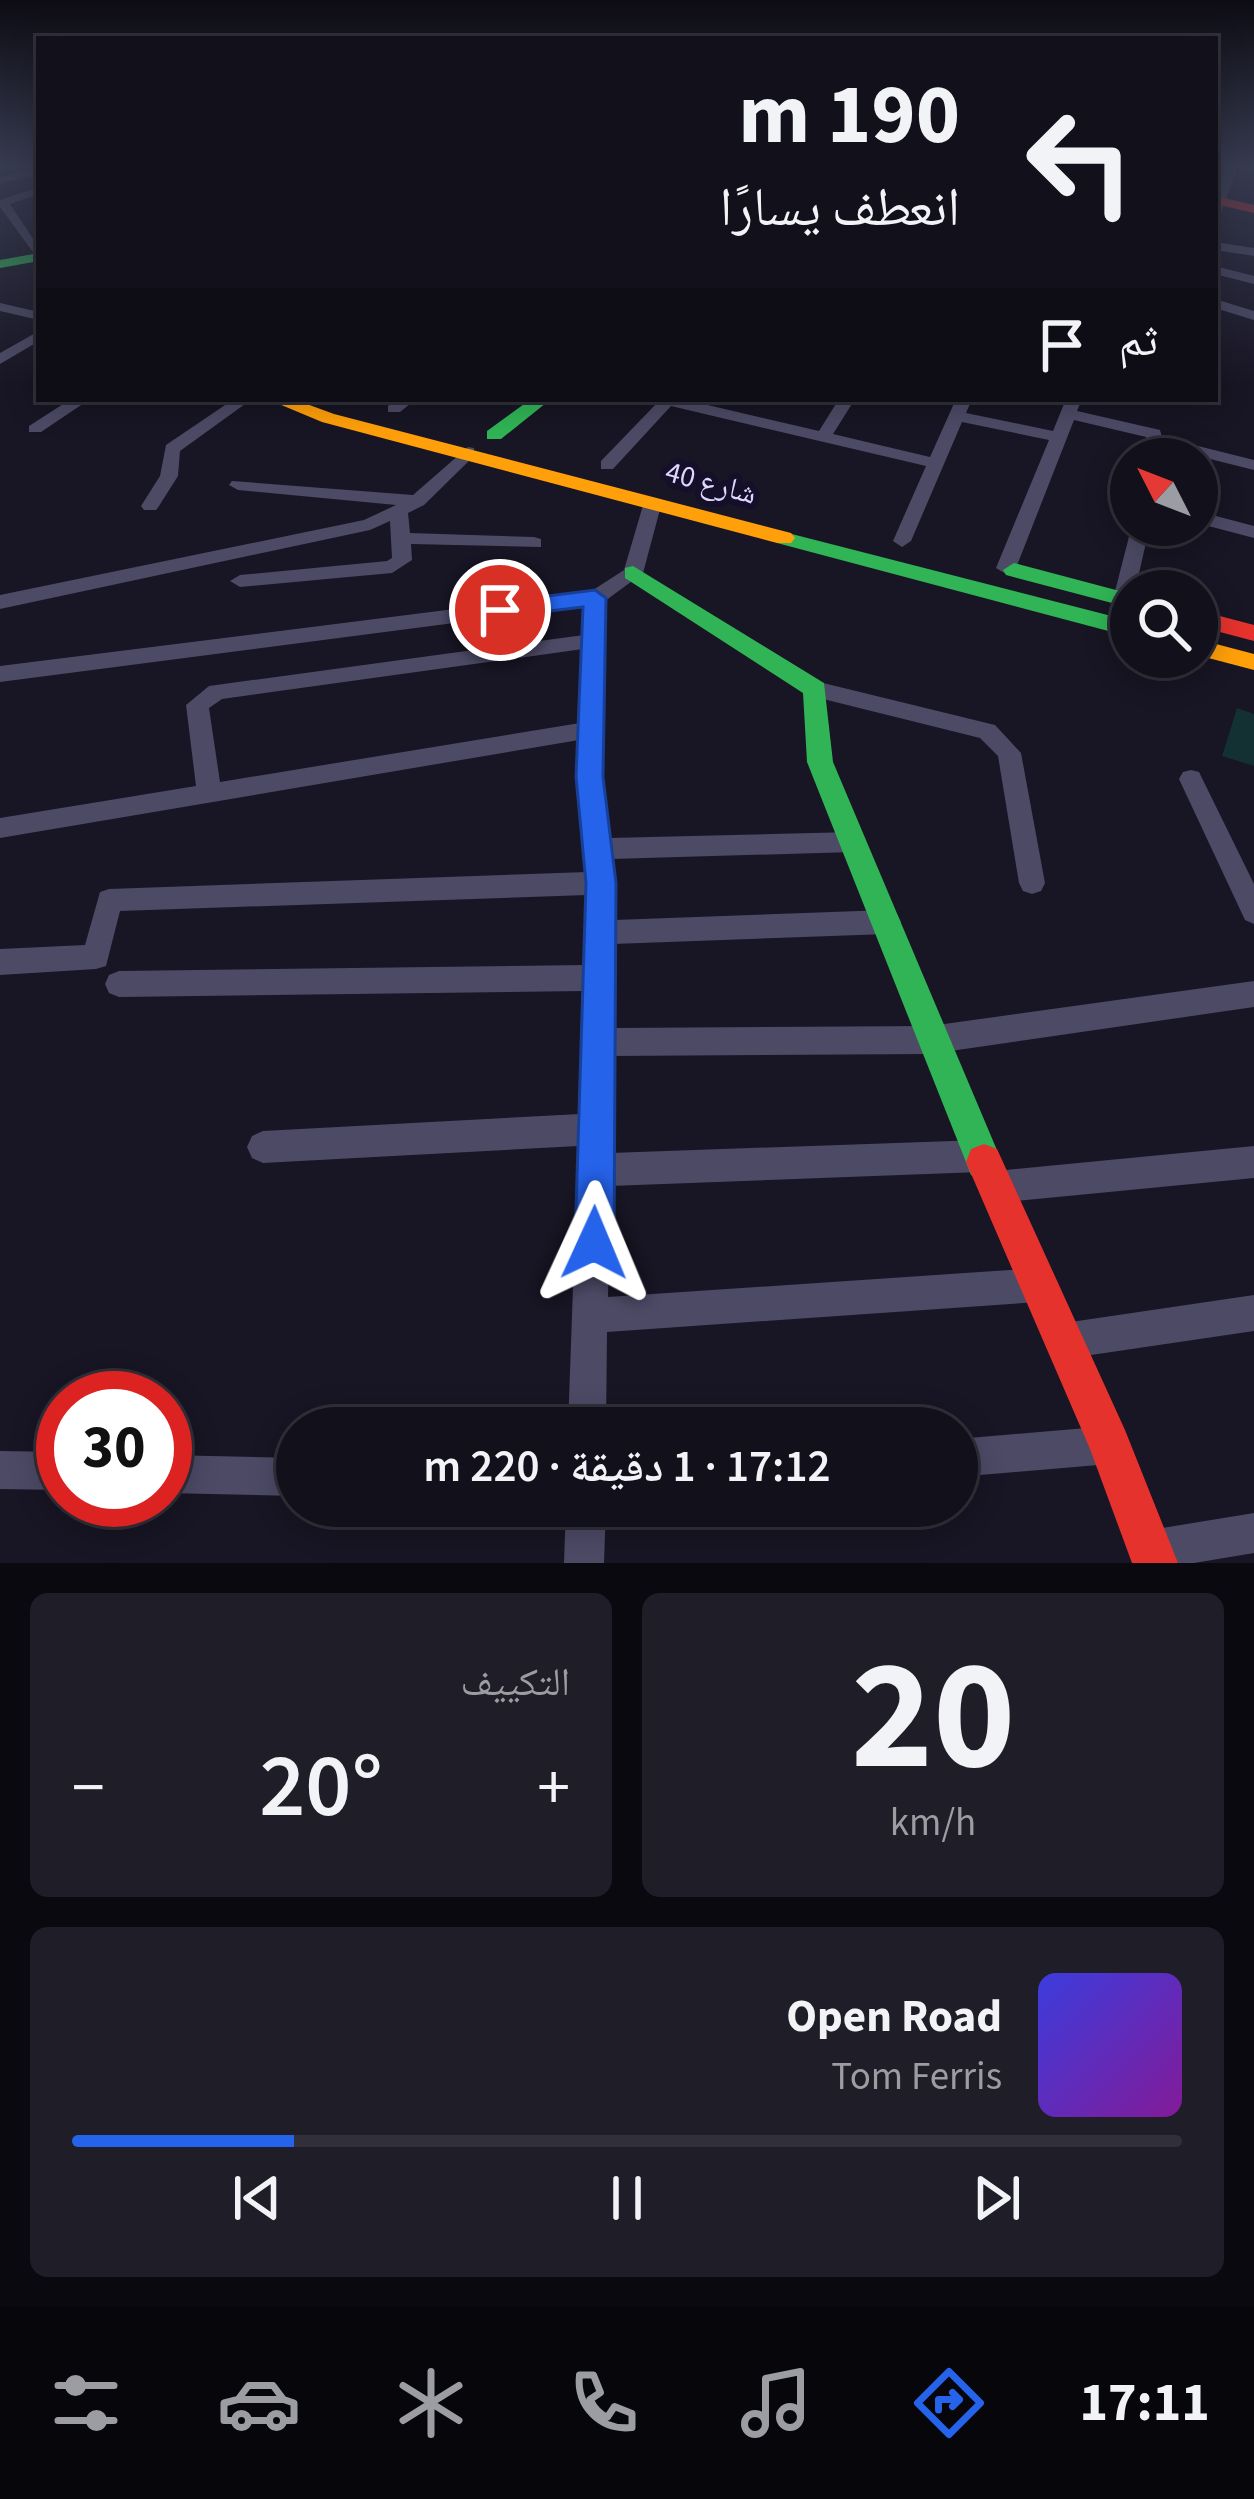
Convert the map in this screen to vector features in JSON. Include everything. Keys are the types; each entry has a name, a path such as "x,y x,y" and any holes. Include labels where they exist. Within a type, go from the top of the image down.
{"main road":[{"path":"0,252 36,256"},
{"path":"0,266 36,256"},
{"name":"شارع 40","path":"284,402 328,418 1110,623"},
{"path":"494,435 538,402"},
{"name":"شارع 40","path":"400,404 494,435 1110,596"},
{"path":"633,573 815,689 820,762 930,1040 1110,1445 1152,1557"},
{"path":"1218,624 1254,633"},
{"path":"1218,653 1254,662"}],"street":[{"path":"1218,246 1254,252"},
{"path":"1218,271 1254,280"},
{"path":"1218,304 1254,316"},
{"path":"0,308 36,315"},
{"path":"0,360 36,336"},
{"path":"35,429 77,402"},
{"path":"150,506 169,476 172,449 240,402"},
{"path":"607,464 662,402"},
{"path":"685,402 728,406 936,463"},
{"path":"824,435 845,402"},
{"path":"1006,568 1072,406 1136,420 1147,438"},
{"path":"902,541 960,407 1060,436"},
{"path":"0,602 370,524 408,506 468,452"},
{"path":"1218,460 1254,465"},
{"path":"238,485 408,506"},
{"path":"0,674 595,598 633,573 653,502"},
{"path":"240,581 380,572 402,560 400,538 408,506"},
{"path":"1218,523 1254,532"},
{"path":"400,538 534,544"},
{"path":"587,1407 601,883 591,730 595,598"},
{"path":"209,793 197,705 217,692 592,641"},
{"path":"815,689 987,730 1009,752 1033,883"},
{"path":"0,827 591,730"},
{"path":"1191,779 1254,912"},
{"path":"597,849 853,842"},
{"path":"0,962 96,957 109,901 601,883"},
{"path":"600,932 887,922"},
{"path":"119,984 599,978"},
{"path":"598,1042 930,1040 1254,994"},
{"path":"263,1148 596,1129"},
{"path":"596,1170 980,1156"},
{"path":"996,1187 1254,1162"},
{"path":"589,1316 1039,1285"},
{"path":"1064,1341 1254,1313"},
{"path":"978,1456 1110,1445"},
{"path":"0,1470 36,1471"},
{"path":"192,1475 276,1477"},
{"path":"584,1563 585,1527"},
{"path":"1152,1557 1254,1533"}],"green space":[{"path":"1237,708 1254,714 1254,766 1222,756"}],"traffic: fast":[{"path":"0,264 36,258"},
{"path":"494,435 538,402"},
{"path":"784,538 1110,623"},
{"path":"1014,570 1110,595"},
{"path":"633,573 815,689 820,762 984,1162"}],"traffic: slow":[{"path":"284,402 328,418 784,538"},
{"path":"1218,653 1254,662"}],"traffic: jam":[{"path":"1218,624 1254,633"},
{"path":"984,1162 1110,1445 1155,1563"}],"route":[{"path":"500,610 595,598 590,777 601,883 594,1243"}]}
